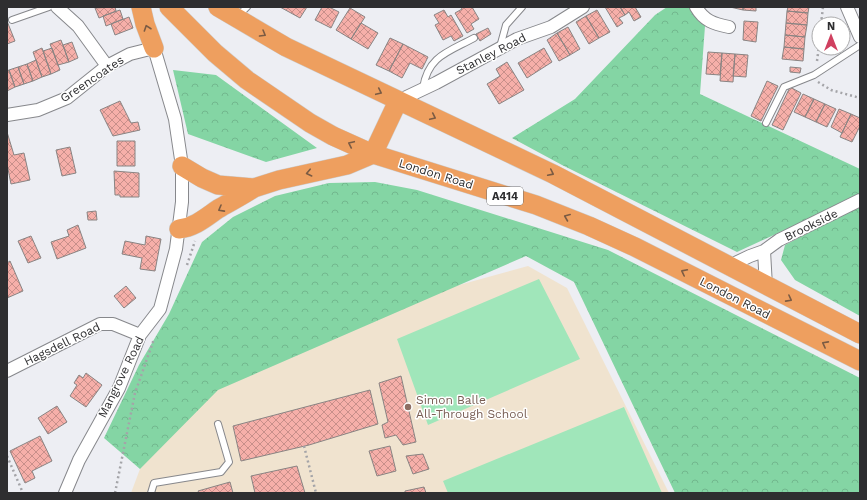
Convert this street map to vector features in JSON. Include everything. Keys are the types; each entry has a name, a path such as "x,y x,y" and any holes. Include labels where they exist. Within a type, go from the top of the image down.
{"highway":[{"path":"142,7 145,24 154,48"},
{"name":"London Road","path":"169,7 215,53 253,85 310,124 373,154 536,205 589,226 635,247 860,361"},
{"name":"London Road","path":"230,10 286,48 553,174 860,334"},
{"path":"179,229 189,228 254,188 279,180 347,165 373,154 398,101"},
{"path":"182,166 202,178 218,185 254,188"}],"street":[{"path":"57,7 78,26 107,66"},
{"name":"Stanley Road","path":"398,101 423,90 517,39 551,27 583,7"},
{"path":"696,7 700,15 710,22 729,27"},
{"path":"848,7 860,37"},
{"name":"Greencoates","path":"7,115 38,110 67,98 107,66 130,54 154,48"},
{"name":"Mangrove Road","path":"65,493 79,460 119,388 140,335 160,309 170,278 179,229 182,202 182,166 175,119 154,48"},
{"name":"Brookside","path":"730,266 764,251 779,240 860,200"},
{"path":"764,251 766,286"},
{"name":"Hagsdell Road","path":"7,371 100,324 113,324 140,335"}],"lane":[{"path":"12,20 49,7"},
{"path":"500,48 506,25 522,7"},
{"path":"423,90 425,75 437,58 474,38"},
{"path":"766,124 784,86 816,73 860,45"},
{"path":"151,493 154,484 220,472 229,462 218,424"}],"path":[{"path":"818,56 816,73 819,83 824,87 860,98"},
{"path":"183,272 198,237"},
{"path":"115,493 135,393 155,335"},
{"path":"304,446 316,493"},
{"path":"7,456 23,493"}],"shaded area":[{"name":"Simon Balle All-Through School","path":"528,266 567,288 669,493 131,493 140,469 238,346"}],"green space":[{"path":"667,7 692,7 705,26 700,94 860,169 860,195 737,252 562,165 512,138 575,99 655,15"},
{"path":"173,70 216,75 317,148 266,162 188,134"},
{"path":"375,182 417,190 608,250 860,378 860,493 675,493 574,282 526,256 218,390 140,469 104,438 139,365 169,314 202,242 233,217 275,196 329,183"},
{"path":"860,206 860,316 795,280 781,260 785,245"},
{"path":"539,279 580,359 428,425 397,339"},
{"path":"624,407 662,493 448,493 443,481"}],"building":[{"path":"115,7 116,11 99,18 95,8"},
{"path":"280,7 307,7 300,18"},
{"path":"322,7 329,7 339,12 331,28 315,20"},
{"path":"461,7 472,7 479,19 471,24 474,29 467,33 455,13 462,9"},
{"path":"605,7 620,7 625,15 619,18 623,23 617,27"},
{"path":"620,7 635,7 641,17 634,21 629,12 625,15"},
{"path":"730,7 743,7 743,10"},
{"path":"743,7 756,7 756,11 743,10"},
{"path":"788,7 809,7 808,13 787,11"},
{"path":"350,8 365,17 351,39 336,30"},
{"path":"120,10 123,19 106,26 103,16"},
{"path":"444,10 448,17 451,15 463,36 454,41 451,36 443,40 435,25 439,23 434,15"},
{"path":"597,10 610,32 599,38 586,16"},
{"path":"787,11 808,13 807,25 786,23"},
{"path":"586,16 599,38 589,44 576,22"},
{"path":"129,17 133,28 115,35 111,24"},
{"path":"7,21 15,41 7,44"},
{"path":"744,21 758,22 756,42 743,40"},
{"path":"361,23 378,33 368,49 351,39"},
{"path":"786,23 807,25 805,37 785,35"},
{"path":"568,27 580,49 570,55 557,33"},
{"path":"488,28 491,34 480,41 476,34"},
{"path":"557,33 570,55 559,61 547,40"},
{"path":"785,35 805,37 804,49 784,47"},
{"path":"390,38 403,44 389,71 376,65"},
{"path":"61,40 69,62 58,65 50,44"},
{"path":"72,42 78,58 69,62 63,45"},
{"path":"403,44 428,57 422,69 410,63 402,78 389,71"},
{"path":"784,47 804,49 803,61 782,59"},
{"path":"42,48 51,74 42,77 33,52"},
{"path":"52,48 60,70 51,74 43,51"},
{"path":"544,48 552,62 527,78 518,63"},
{"path":"708,52 722,53 720,75 706,74"},
{"path":"722,53 735,54 733,82 720,81"},
{"path":"735,54 748,55 746,77 733,76"},
{"path":"36,60 42,77 33,81 27,64"},
{"path":"507,62 524,90 499,104 487,84 500,76 496,69"},
{"path":"27,64 33,81 24,84 18,67"},
{"path":"18,67 24,84 15,87 9,70"},
{"path":"790,67 801,68 800,73 790,72"},
{"path":"9,70 15,87 7,91 7,71"},
{"path":"767,81 778,86 761,121 751,116"},
{"path":"790,87 801,93 783,130 772,125"},
{"path":"803,94 814,99 805,117 794,112"},
{"path":"814,99 825,104 816,122 805,117"},
{"path":"120,101 131,123 138,122 140,130 113,136 100,110"},
{"path":"825,104 836,109 827,127 816,122"},
{"path":"839,109 851,114 842,133 831,127"},
{"path":"851,114 860,118 860,126 852,142 840,137"},
{"path":"7,132 14,155 24,153 30,180 11,184 7,164"},
{"path":"117,141 135,141 135,166 117,166"},
{"path":"70,147 76,173 62,176 56,150"},
{"path":"114,171 139,173 139,197 120,197 120,195 115,195"},
{"path":"96,211 97,220 88,220 87,212"},
{"path":"78,225 86,248 57,259 51,242 69,236 67,230"},
{"path":"31,236 41,258 28,263 18,241"},
{"path":"146,236 161,239 155,271 140,269 142,258 122,254 125,241 145,245"},
{"path":"10,261 23,291 7,298 7,263"},
{"path":"126,286 136,298 124,308 114,296"},
{"path":"86,373 102,385 86,407 70,396 77,385 74,383 79,375 83,378"},
{"path":"401,376 416,442 403,445 396,435 385,438 382,425 388,422 379,383"},
{"path":"370,390 378,424 309,445 241,461 233,426"},
{"path":"57,406 67,422 48,434 38,418"},
{"path":"40,436 52,461 32,471 35,478 25,483 10,451"},
{"path":"390,446 396,471 377,476 369,451"},
{"path":"423,454 429,469 413,474 406,456"},
{"path":"297,466 305,493 255,493 251,476"},
{"path":"230,482 233,493 199,493 198,491"},
{"path":"424,487 426,493 405,493 405,491"}],"place":[{"name":"Simon Balle All-Through School","path":"408,407"}]}
